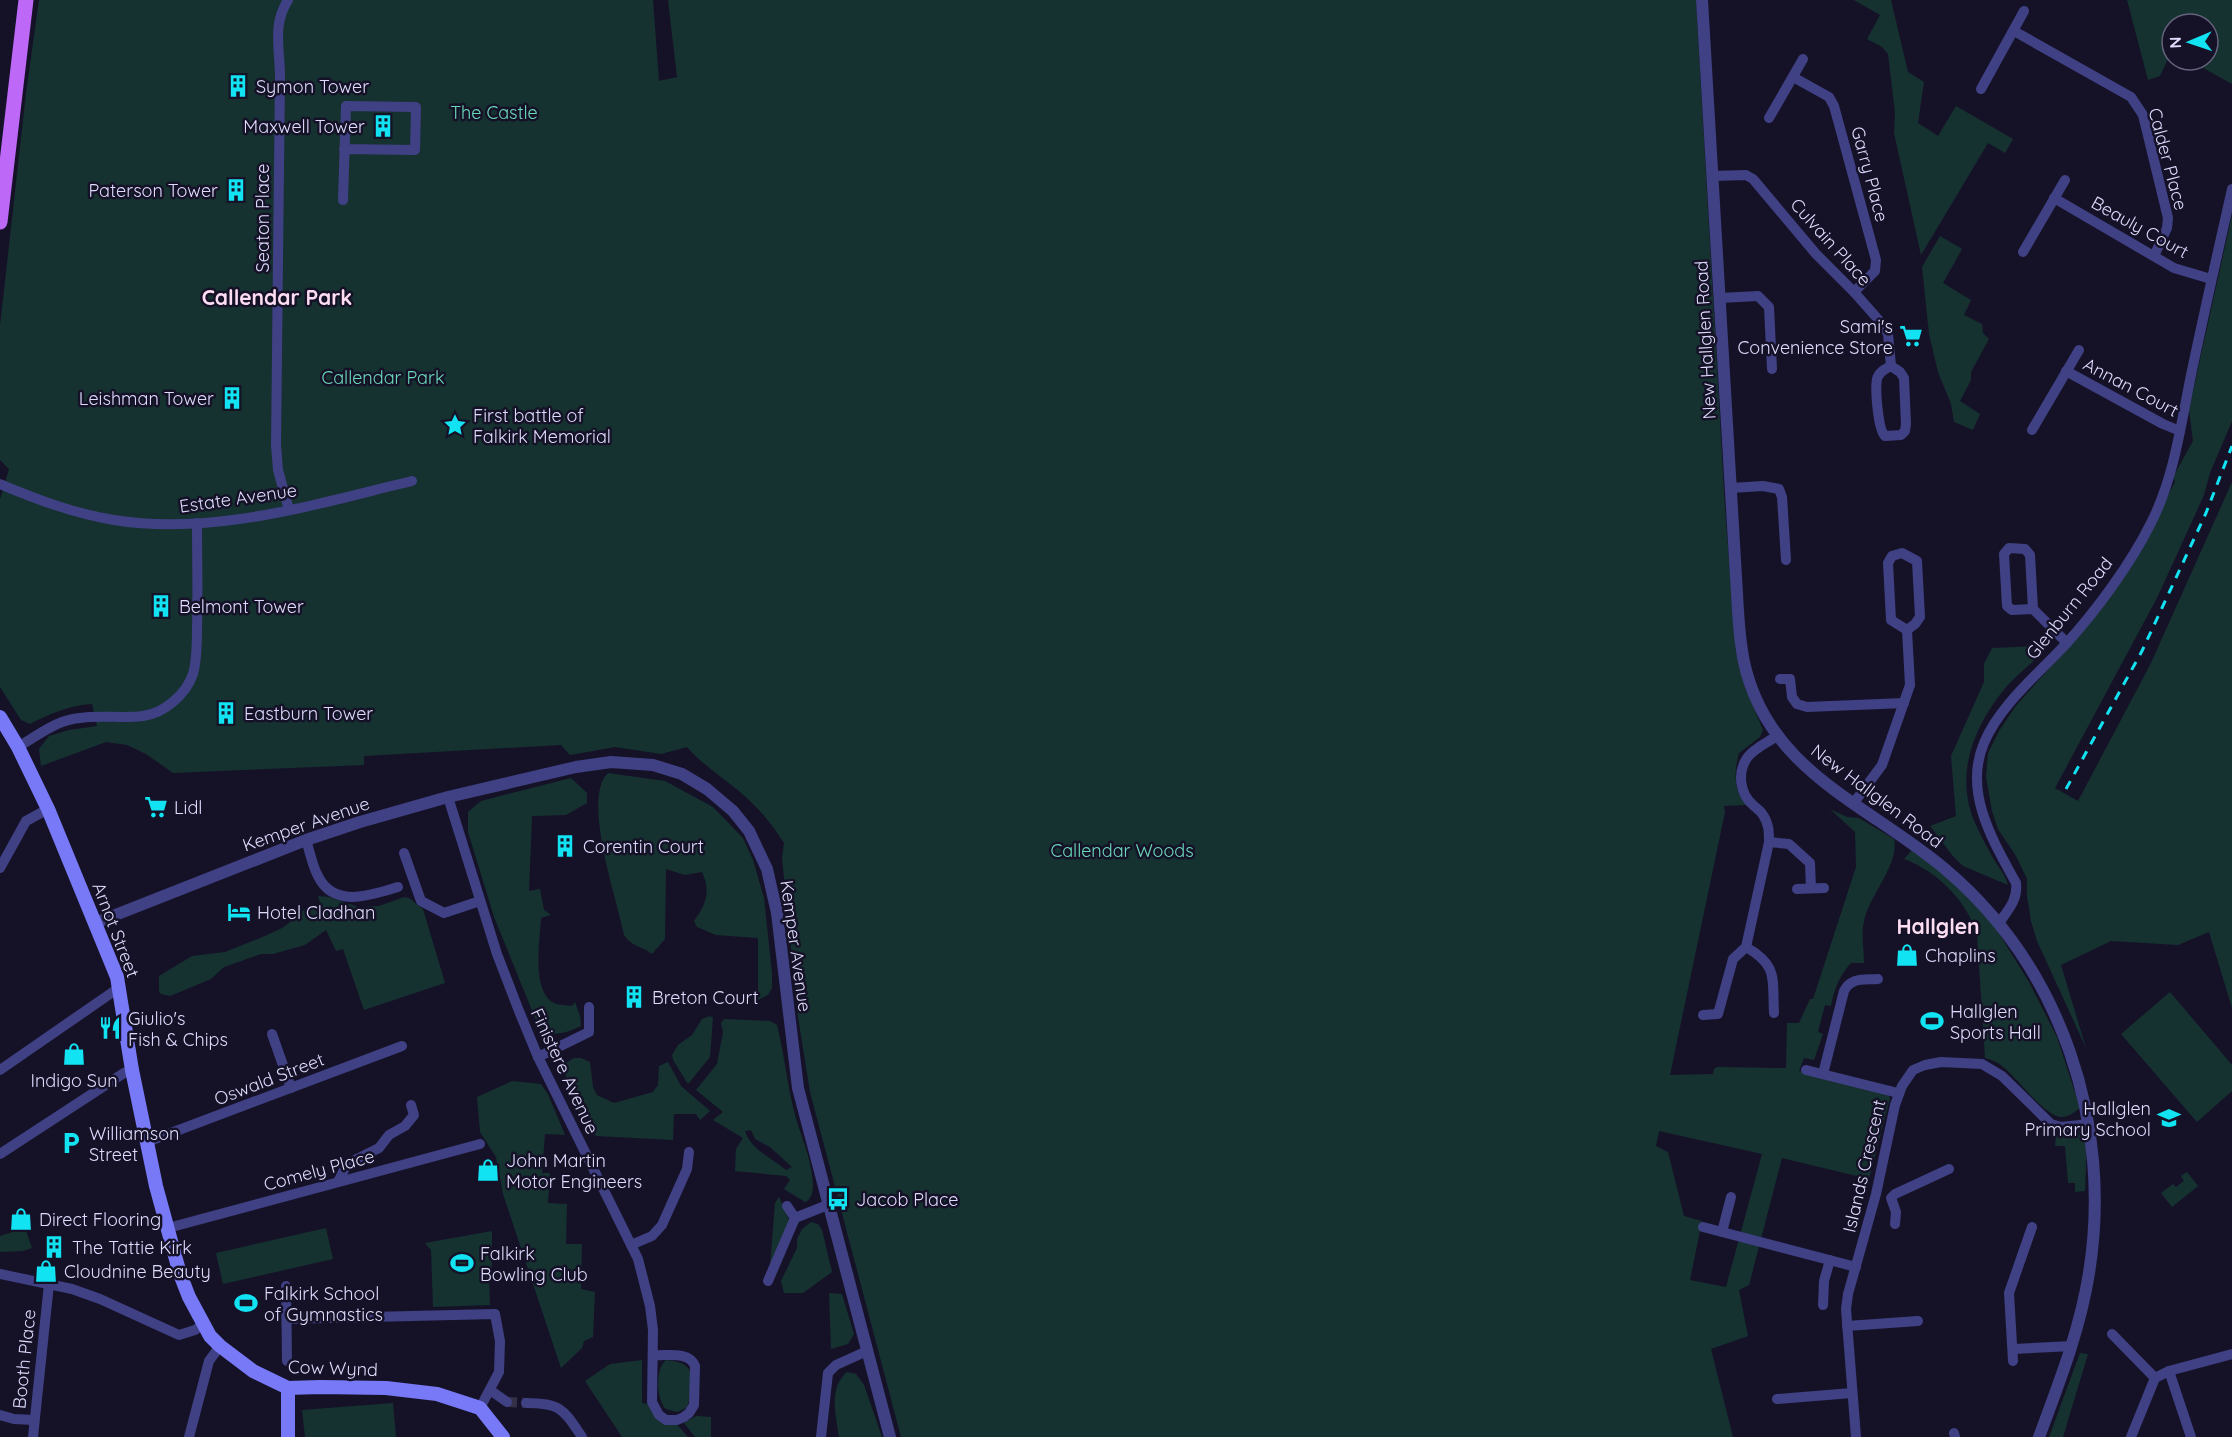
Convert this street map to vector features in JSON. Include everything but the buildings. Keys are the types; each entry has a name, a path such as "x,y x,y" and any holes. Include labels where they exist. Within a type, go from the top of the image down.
{"main road":[{"path":"0,222 26,0"},
{"name":"Arnot Street","path":"0,717 18,747 48,808 120,987 132,1070 168,1228"},
{"name":"Cow Wynd","path":"168,1228 180,1274 202,1325 220,1346 253,1371 288,1388 406,1390 437,1394 480,1408"},
{"path":"288,1388 288,1437"},
{"path":"480,1408 503,1437"}],"street":[{"name":"Seaton Place","path":"288,0 279,16 277,36 280,77 276,445 278,470 289,510"},
{"name":"New Hallglen Road","path":"1702,0 1739,626 1744,661 1757,700 1777,736 1794,757 1853,804 1890,827 1941,866 1999,923 2033,974 2068,1045 2089,1124 2094,1187 2094,1230 2089,1274 2072,1346 2039,1437"},
{"path":"1981,89 2024,11"},
{"name":"Calder Place","path":"2014,30 2131,97 2138,106 2168,218 2167,228 2154,256"},
{"path":"1769,118 1803,59"},
{"name":"Garry Place","path":"1793,77 1828,98 1839,120 1876,260 1875,271 1854,292"},
{"path":"343,200 344,149 346,106 416,107 415,150 344,149"},
{"name":"Culvain Place","path":"1713,176 1746,175 1753,179 1816,254 1884,326 1888,334 1891,366"},
{"path":"2023,252 2065,180"},
{"name":"Glenburn Road","path":"1999,923 2016,898 2017,890 2016,883 1986,824 1978,797 1977,769 1984,743 2007,708 2067,643 2113,584 2151,523 2169,476 2180,431 2232,189"},
{"name":"Beauly Court","path":"2054,198 2174,267 2211,279"},
{"path":"1720,298 1758,296 1768,308 1772,369"},
{"name":"Annan Court","path":"2032,430 2079,350"},
{"name":"Culvain Place","path":"1891,366 1904,378 1906,424 1901,435 1885,436 1879,427 1877,379 1882,371 1891,366"},
{"name":"Annan Court","path":"2067,371 2180,431"},
{"name":"Estate Avenue","path":"0,485 45,501 113,520 170,524 243,518 289,510 412,481"},
{"path":"1731,488 1762,486 1779,489 1782,498 1786,560"},
{"path":"18,747 53,726 74,719 144,716 156,713 182,693 195,666 197,523"},
{"path":"2033,609 2012,610 2007,606 2004,554 2009,548 2025,549 2030,555 2033,609 2067,643"},
{"path":"1902,553 1917,561 1920,617 1907,630 1891,620 1888,562 1893,556 1902,553"},
{"path":"1853,804 1881,765 1910,685 1907,630"},
{"path":"1780,680 1790,679 1792,697 1797,704 1807,707 1904,703"},
{"path":"1703,1015 1718,1014 1733,959 1746,947 1769,842 1769,828 1762,813 1744,795 1741,783 1742,770 1748,756 1777,736"},
{"name":"Kemper Avenue","path":"95,923 306,840 448,797 593,763 628,762 653,765 682,774 707,789 733,811 749,831 761,852 772,890 798,1088 890,1437"},
{"name":"Finistere Avenue","path":"448,797 507,982 538,1057 638,1259 650,1306 654,1355 654,1407 666,1420 676,1420 689,1413 694,1405 695,1366 693,1360 687,1356 654,1355"},
{"path":"0,868 26,821 48,808"},
{"path":"306,840 318,877 327,888 353,899 398,887"},
{"path":"1769,842 1789,844 1810,862 1811,888"},
{"path":"404,853 421,900 444,913 480,901"},
{"path":"1797,889 1824,888"},
{"path":"1746,947 1762,956 1772,971 1773,1013"},
{"path":"1823,1074 1847,985 1854,981 1878,980"},
{"path":"0,1070 120,987"},
{"path":"538,1057 589,1032 589,1007"},
{"path":"272,1034 291,1088"},
{"name":"Oswald Street","path":"147,1142 402,1046"},
{"name":"Islands Crescent","path":"1856,1437 1847,1326 1848,1294 1876,1194 1898,1093 1913,1070 1941,1062 1982,1064 2002,1076 2050,1124 2061,1127 2089,1124"},
{"path":"0,1154 132,1070"},
{"path":"1806,1070 1898,1093"},
{"path":"338,1182 347,1164 379,1148 389,1135 405,1126 414,1115 411,1105"},
{"name":"Comely Place","path":"168,1228 480,1144"},
{"path":"631,1245 652,1236 662,1225 687,1169 689,1152"},
{"path":"1891,1198 1949,1168"},
{"path":"1876,1194 1891,1198"},
{"path":"1722,1232 1731,1197"},
{"path":"1891,1198 1896,1212 1896,1224"},
{"path":"768,1281 795,1218 830,1204"},
{"path":"788,1206 795,1218"},
{"path":"1703,1227 1856,1267"},
{"path":"2032,1227 2009,1293 2013,1355 2072,1346"},
{"path":"1823,1305 1824,1281 1830,1260"},
{"path":"0,1274 49,1284 100,1299 179,1335 202,1325"},
{"name":"Booth Place","path":"33,1437 49,1284"},
{"path":"286,1286 287,1361"},
{"path":"287,1319 495,1314 500,1341 499,1371 480,1408"},
{"path":"1847,1326 1918,1321"},
{"path":"2112,1334 2155,1378"},
{"path":"189,1437 209,1361 220,1346"},
{"path":"821,1437 828,1373 836,1365 867,1351"},
{"path":"2130,1437 2155,1378 2169,1371 2232,1354"},
{"path":"2169,1371 2191,1437"},
{"path":"490,1390 507,1402"},
{"path":"1777,1399 1852,1393"},
{"path":"526,1403 558,1406 567,1414 582,1437"},
{"path":"0,1415 14,1419 34,1420"}],"green space":[{"path":"39,0 653,0 659,81 677,77 668,0 1696,0 1725,508 1736,652 1745,687 1763,730 1760,737 1739,753 1737,760 1737,787 1746,805 1724,806 1725,812 1670,1075 1713,1074 1717,1067 1786,1068 1787,1023 1799,1023 1810,999 1813,999 1856,867 1855,832 1830,809 1847,817 1859,818 1894,839 1895,848 1893,858 1864,921 1864,963 1851,963 1843,973 1835,989 1831,1006 1825,1005 1818,1032 1823,1034 1814,1060 1804,1058 1799,1071 1887,1093 1890,1098 1869,1179 1782,1158 1749,1285 1739,1290 1748,1336 1711,1349 1733,1437 901,1437 810,1092 798,1017 782,858 784,843 756,807 687,747 661,754 615,747 570,755 561,745 364,756 364,765 173,773 146,754 127,745 106,742 41,766 39,749 49,736 97,726 92,704 68,708 30,724 21,720 0,687 0,499 9,469 0,460 0,326 26,93","holes":["1659,1131 1762,1154 1726,1287 1690,1280 1702,1221 1684,1216 1668,1152 1656,1146"]},
{"path":"1854,0 1891,0 1908,72 1924,82 1918,123 1938,136 1956,106 2013,139 2005,153 1988,143 1921,255 1894,133 1895,113 1888,54 1882,47 1867,39 1880,15"},
{"path":"2127,0 2232,0 2232,84 2210,72 2220,72 2220,12 2160,12 2160,72 2162,72 2160,76 2148,80"},
{"path":"2232,215 2232,421 2210,473 2204,495 2158,596 2055,788 2078,801 2151,663 2232,482 2232,1008 2209,932 2178,945 2111,941 2061,965 2086,1048 2037,941 2031,921 2027,879 2016,856 1998,829 1992,811 1986,777 1988,753 2015,707 2062,654 2140,547 2175,482 2173,477 2193,441 2189,409"},
{"path":"1940,236 1962,249 1943,283 1971,300 1964,315 1982,324 1983,333 1989,339 1971,372 1971,380 1960,401 1980,414 1973,430 1954,422 1951,404 1938,372 1929,334 1922,267"},
{"path":"2042,643 2043,651 2007,686 1985,717 1970,751 1967,769 1966,788 1969,806 1976,825 2008,885 1963,866 1930,826 1956,816 1951,756 1984,682 1984,664 1992,648 2039,646"},
{"path":"608,773 665,781 713,807 743,838 753,860 764,898 772,973 772,988 768,995 758,1000 758,938 716,935 697,927 694,921 702,909 707,892 702,872 685,875 666,869 665,939 652,954 630,942 624,935 609,876 600,827 598,804 601,786"},
{"path":"571,778 587,793 587,803 566,815 532,816 529,891 540,889 544,910 551,915 541,918 539,964 542,988 554,1003 572,1006 575,1002 580,1016 581,1026 555,1034 540,1030 494,917 468,832 468,812 481,801"},
{"path":"1912,850 1948,875 1995,927 2029,982 2057,1037 2080,1108 2072,1114 2063,1117 2048,1111 2008,1071 1994,1061 1985,1058 1977,935 1973,923 1950,889 1928,871 1904,859"},
{"path":"318,896 329,897 358,907 379,906 404,897 409,898 423,909 445,983 364,1010 343,949 336,951 326,930 305,945 273,954 261,954 224,967 211,979 170,996 161,994 159,991 159,976 192,956 225,952 284,927 304,910 320,903"},
{"path":"2170,992 2232,1065 2232,1091 2197,1122 2121,1034"},
{"path":"710,1016 713,1018 710,1057 688,1084 672,1055 678,1045 692,1035 702,1019"},
{"path":"724,1019 770,1021 777,1025 794,1111 812,1173 812,1192 805,1202 784,1189 790,1180 786,1176 735,1171 736,1149 743,1138 713,1120 723,1112 696,1090 717,1064 723,1032 721,1023","holes":["751,1130 755,1139 770,1147 792,1167 786,1170 762,1153 748,1138 745,1131"]},
{"path":"574,1058 590,1062 593,1087 597,1095 614,1103 653,1092 658,1085 659,1066 668,1062 681,1086 710,1111 700,1120 696,1114 674,1114 673,1140 596,1136 574,1103 567,1083 566,1063"},
{"path":"512,1081 541,1084 548,1094 565,1135 545,1134 542,1173 550,1173 548,1203 567,1204 566,1244 582,1244 581,1289 595,1292 593,1337 584,1341 582,1348 561,1368 503,1194 496,1157 480,1132 477,1097"},
{"path":"2071,1128 2082,1132 2087,1142 2085,1191 2075,1192 2075,1183 2068,1183 2065,1146 2055,1146 2056,1136 2062,1130"},
{"path":"2187,1172 2198,1186 2172,1207 2161,1193 2173,1184 2176,1187 2184,1181 2181,1176"},
{"path":"779,1197 790,1222 770,1266 775,1203"},
{"path":"811,1222 818,1224 822,1230 832,1272 803,1293 784,1293 781,1281 797,1248 797,1239 802,1229"},
{"path":"25,1228 32,1248 23,1251 0,1252 0,1236"},
{"path":"326,1228 333,1259 223,1284 216,1253"},
{"name":"Falkirk Bowling Club","path":"492,1231 490,1305 433,1307 431,1250 425,1243"},
{"path":"829,1293 842,1294 854,1334 848,1344 831,1349"},
{"path":"2080,1353 2088,1354 2063,1437 2049,1437"},
{"path":"642,1360 642,1403 661,1411 688,1437 622,1437 585,1381 610,1364"},
{"path":"666,1360 684,1365 690,1372 688,1405 677,1412 666,1409 660,1398 658,1384 660,1370"},
{"path":"847,1372 856,1374 864,1385 882,1437 839,1437 835,1394 837,1386"},
{"path":"393,1403 396,1437 305,1437 302,1410"},
{"path":"696,1416 711,1417 711,1437 695,1437 684,1423"}],"tunnel":[{"path":"507,1402 526,1403"}],"railway":[{"path":"2066,789 2142,651 2206,513 2232,446"}],"place":[{"name":"Symon Tower","path":"238,86"},
{"name":"Maxwell Tower","path":"383,126"},
{"name":"Paterson Tower","path":"236,190"},
{"name":"Sami's Convenience Store","path":"1911,336"},
{"name":"Leishman Tower","path":"232,398"},
{"name":"First battle of Falkirk Memorial","path":"455,425"},
{"name":"Belmont Tower","path":"161,606"},
{"name":"Eastburn Tower","path":"226,713"},
{"name":"Lidl","path":"156,807"},
{"name":"Corentin Court","path":"565,846"},
{"name":"Hotel Cladhan","path":"239,912"},
{"name":"Chaplins","path":"1907,955"},
{"name":"Breton Court","path":"634,997"},
{"name":"Hallglen Sports Hall","path":"1932,1021"},
{"name":"Giulio's Fish & Chips","path":"110,1028"},
{"name":"Indigo Sun","path":"74,1054"},
{"name":"Hallglen Primary School","path":"2169,1118"},
{"name":"Williamson Street","path":"71,1143"},
{"name":"John Martin Motor Engineers","path":"488,1170"},
{"name":"Jacob Place","path":"838,1199"},
{"name":"Direct Flooring","path":"21,1219"},
{"name":"The Tattie Kirk","path":"54,1247"},
{"name":"Falkirk Bowling Club","path":"462,1263"},
{"name":"Cloudnine Beauty","path":"46,1271"},
{"name":"Falkirk School of Gymnastics","path":"246,1303"}],"district":[{"name":"Callendar Park","path":"277,297"},
{"name":"Hallglen","path":"1938,926"}],"park label":[{"name":"The Castle","path":"494,112"},
{"name":"Callendar Woods","path":"1122,850"}]}
